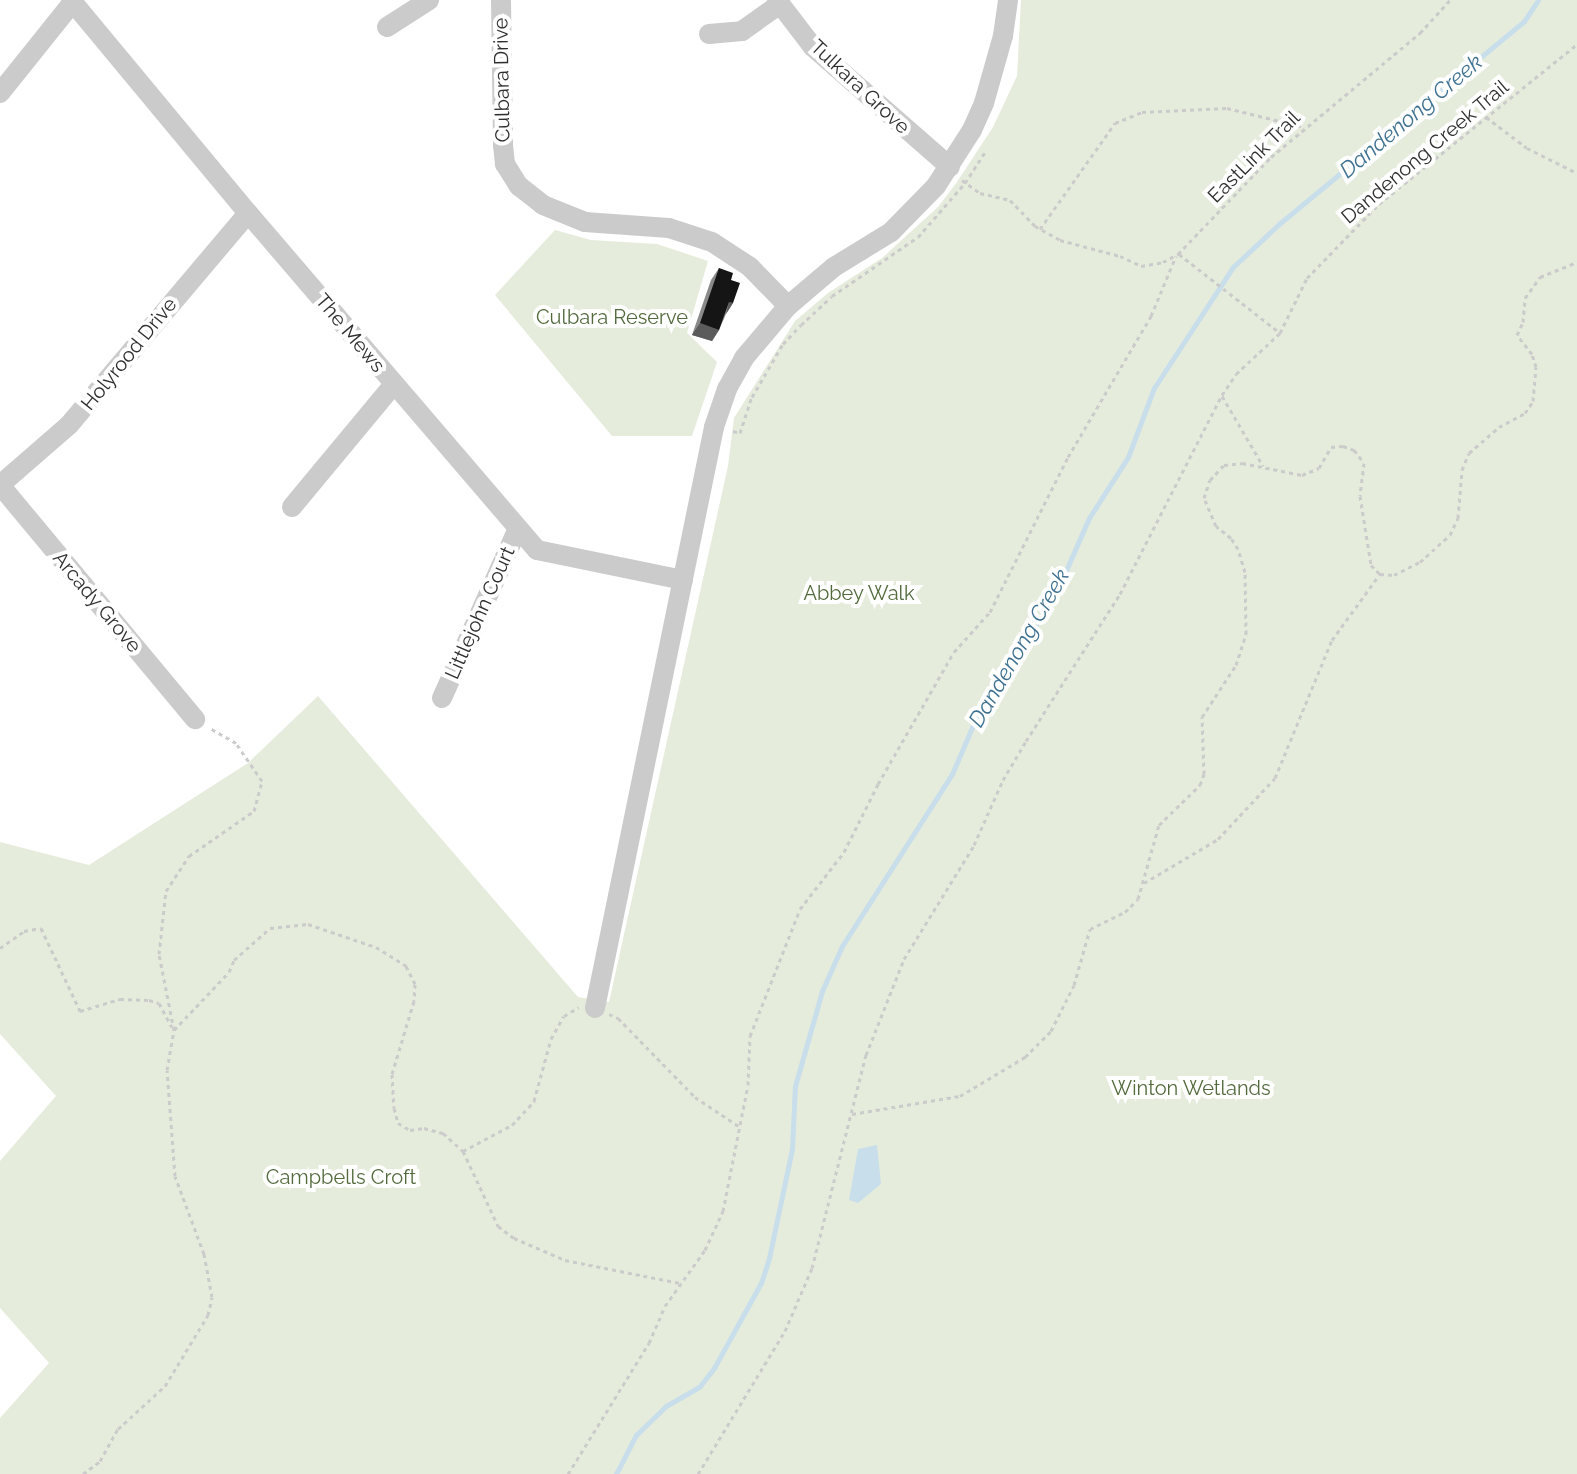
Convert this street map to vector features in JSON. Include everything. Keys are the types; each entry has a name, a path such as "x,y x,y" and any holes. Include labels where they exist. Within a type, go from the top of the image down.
{"street":[{"path":"387,27 429,0"},
{"name":"Culbara Drive","path":"501,0 503,145 505,164 519,186 543,205 585,222 669,228 712,242 750,267 788,306"},
{"path":"595,1008 714,427 727,389 744,358 788,306 834,267 891,232 950,167 972,130 994,73 1008,0"},
{"path":"0,93 72,1"},
{"name":"The Mews","path":"72,1 248,213 537,550 683,580"},
{"path":"709,34 742,31 778,2"},
{"name":"Tulkara Grove","path":"778,2 813,47 950,167"},
{"name":"Holyrood Drive","path":"0,485 69,425 248,213"},
{"path":"292,507 394,384"},
{"name":"Arcady Grove","path":"0,485 195,719"},
{"name":"Littlejohn Court","path":"442,698 518,528"}],"path":[{"name":"EastLink Trail","path":"1177,255 1304,127 1420,33 1450,0"},
{"name":"Dandenong Creek Trail","path":"1280,333 1307,278 1379,204 1577,44"},
{"path":"1040,229 1115,123 1142,112 1227,108 1304,127"},
{"path":"1486,117 1527,148 1577,173"},
{"path":"714,427 740,433 752,397 792,334 832,296 918,237 965,183 987,149"},
{"path":"698,1474 785,1331 812,1268 866,1055 904,959 974,845 1003,780 1026,741 1120,594 1222,395 1236,374 1280,333 1184,258 1177,255 1141,266 1120,256 1060,240 1040,229 1010,200 987,196 965,183 950,167"},
{"path":"568,1474 649,1343 665,1306 705,1250 723,1211 748,1085 750,1036 800,909 844,852 878,784 954,652 990,612 1068,457 1151,316 1177,255"},
{"path":"852,1114 960,1096 1025,1057 1051,1031 1074,985 1090,929 1125,912 1138,899 1159,825 1200,785 1204,774 1202,717 1236,665 1246,634 1247,598 1241,559 1231,538 1216,526 1204,498 1205,488 1224,465 1263,466 1302,475 1319,468 1331,447 1354,450 1364,463 1360,483 1371,565 1380,574 1394,575 1420,562 1450,535 1458,518 1462,470 1469,453 1499,427 1525,413 1533,401 1536,367 1532,354 1517,335 1523,322 1525,298 1540,277 1577,262"},
{"path":"1222,395 1263,466"},
{"path":"1144,884 1218,839 1275,778 1332,640 1380,574"},
{"path":"83,1474 100,1461 126,1421 165,1386 208,1315 212,1297 204,1254 175,1176 167,1070 174,1030 159,954 166,891 189,856 254,811 262,781 236,743 195,719"},
{"path":"174,1030 229,972 234,960 270,928 316,924 376,947 406,966 415,984 411,1017 392,1074 398,1123 410,1130 424,1128 443,1133 463,1151 498,1226 514,1238 565,1260 680,1283"},
{"path":"0,948 24,931 41,928 80,1011 120,999 149,1000 159,1003 174,1030"},
{"path":"463,1151 512,1125 534,1101 543,1061 564,1016 580,1006 595,1008 618,1018 695,1097 740,1127"}],"green space":[{"name":"Winton Wetlands","path":"1021,0 1577,0 1577,1474 0,1474 0,1418 49,1363 0,1308 0,1161 56,1096 0,1034 0,842 89,865 248,763 318,696 578,997 609,1002 728,466 734,418 795,321 828,293 882,258 938,207 957,182 993,127 1017,76"},
{"name":"Culbara Reserve","path":"555,230 591,240 657,244 708,261 687,333 717,362 692,436 612,436 495,295"}],"water":[{"path":"877,1145 881,1184 858,1203 849,1200 858,1149"}],"building":[{"path":"719,268 733,273 731,280 740,283 719,330 700,323"}],"waterway":[{"name":"Dandenong Creek","path":"616,1474 636,1435 666,1406 700,1386 714,1368 761,1283 792,1149 795,1086 822,991 842,946 952,774 982,704 1012,666 1061,582 1089,518 1128,457 1154,388 1233,267 1279,224 1524,21 1538,0"}],"park label":[{"name":"Abbey Walk","path":"859,593"},
{"name":"Campbells Croft","path":"341,1177"}]}
